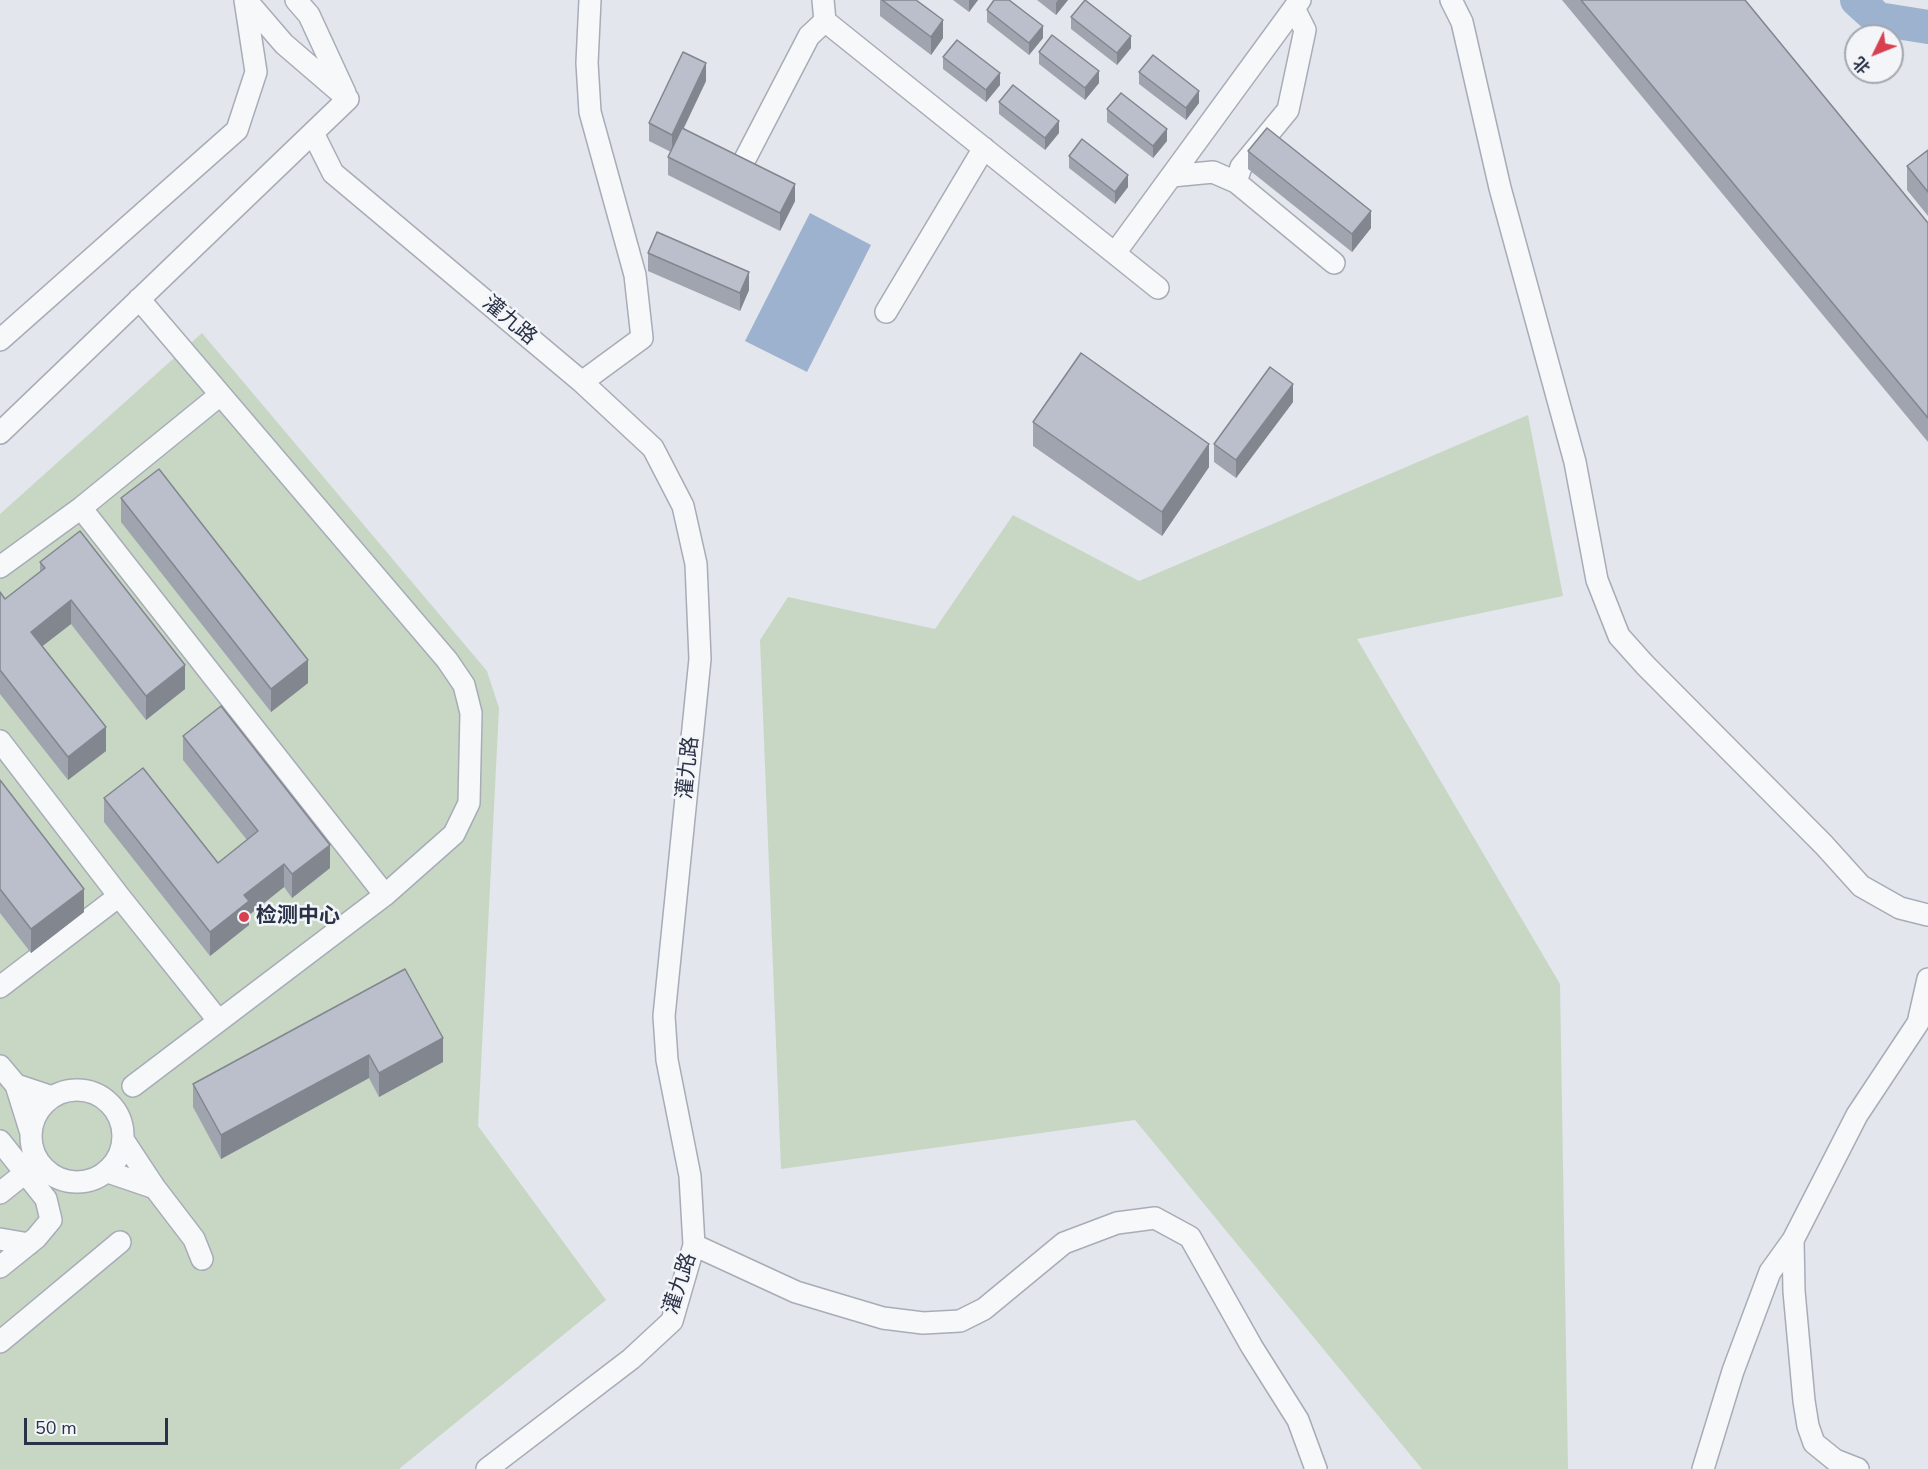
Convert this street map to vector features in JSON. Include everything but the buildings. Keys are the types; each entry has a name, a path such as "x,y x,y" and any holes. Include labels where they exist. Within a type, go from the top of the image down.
{"street":[{"path":"245,0 285,44 348,99"},
{"path":"0,340 237,130 256,72 245,0"},
{"path":"296,0 309,15 348,99"},
{"path":"582,382 642,338 635,275 590,112 587,63 590,0"},
{"path":"823,0 825,21 1158,288"},
{"path":"1451,0 1462,22 1500,188 1575,462 1597,580 1619,636 1824,845 1861,886 1900,908 1928,915"},
{"path":"1115,253 1297,4"},
{"path":"1236,182 1241,167 1288,110 1305,30 1297,4"},
{"path":"744,160 809,36 825,21"},
{"path":"0,434 348,99"},
{"name":"灌九路","path":"313,133 333,173 582,382 653,448 683,506 696,564 700,659 664,1016 667,1060 690,1176 694,1245 672,1321 631,1359 487,1469"},
{"path":"886,312 984,148"},
{"path":"1172,176 1213,172 1236,182 1334,263"},
{"path":"31,1133 34,1119 41,1107 52,1097 64,1091 92,1092 134,1086 218,1020 386,895 454,834 469,803 471,713 464,685 447,660 139,298"},
{"path":"0,567 81,508 220,395"},
{"path":"81,508 386,895"},
{"path":"0,741 218,1020"},
{"path":"0,987 119,896"},
{"path":"1703,1469 1733,1371 1770,1272 1793,1240 1857,1114 1917,1023 1928,979"},
{"path":"0,1066 16,1086 37,1159 45,1170 57,1178 70,1182 96,1179 108,1172 116,1163 121,1152 123,1131 134,1086"},
{"path":"16,1086 52,1097"},
{"path":"92,1092 105,1099 115,1109 123,1131 155,1188 194,1239 202,1259"},
{"path":"0,1141 46,1199 51,1220 29,1244 0,1267"},
{"path":"108,1172 155,1188"},
{"path":"0,1193 26,1173"},
{"path":"694,1245 796,1292 883,1318 923,1323 960,1321 984,1309 1064,1243 1118,1223 1155,1218 1190,1237 1252,1347 1298,1420 1316,1469"},
{"path":"0,1239 29,1244"},
{"path":"1793,1240 1794,1291 1808,1426 1814,1443 1835,1461 1858,1469"},
{"path":"0,1342 120,1242"}],"green space":[{"name":"检测中心","path":"202,333 487,671 499,708 478,1126 606,1300 399,1469 0,1469 0,514"},
{"path":"1528,415 1563,596 1357,639 1560,984 1568,1469 1422,1469 1135,1120 781,1169 760,640 788,597 935,629 1013,515 1139,581"}],"water":[{"path":"810,213 871,245 807,372 745,341"}],"waterway":[{"path":"1857,0 1878,19 1928,27"}],"place":[{"name":"检测中心","path":"244,917"}]}
